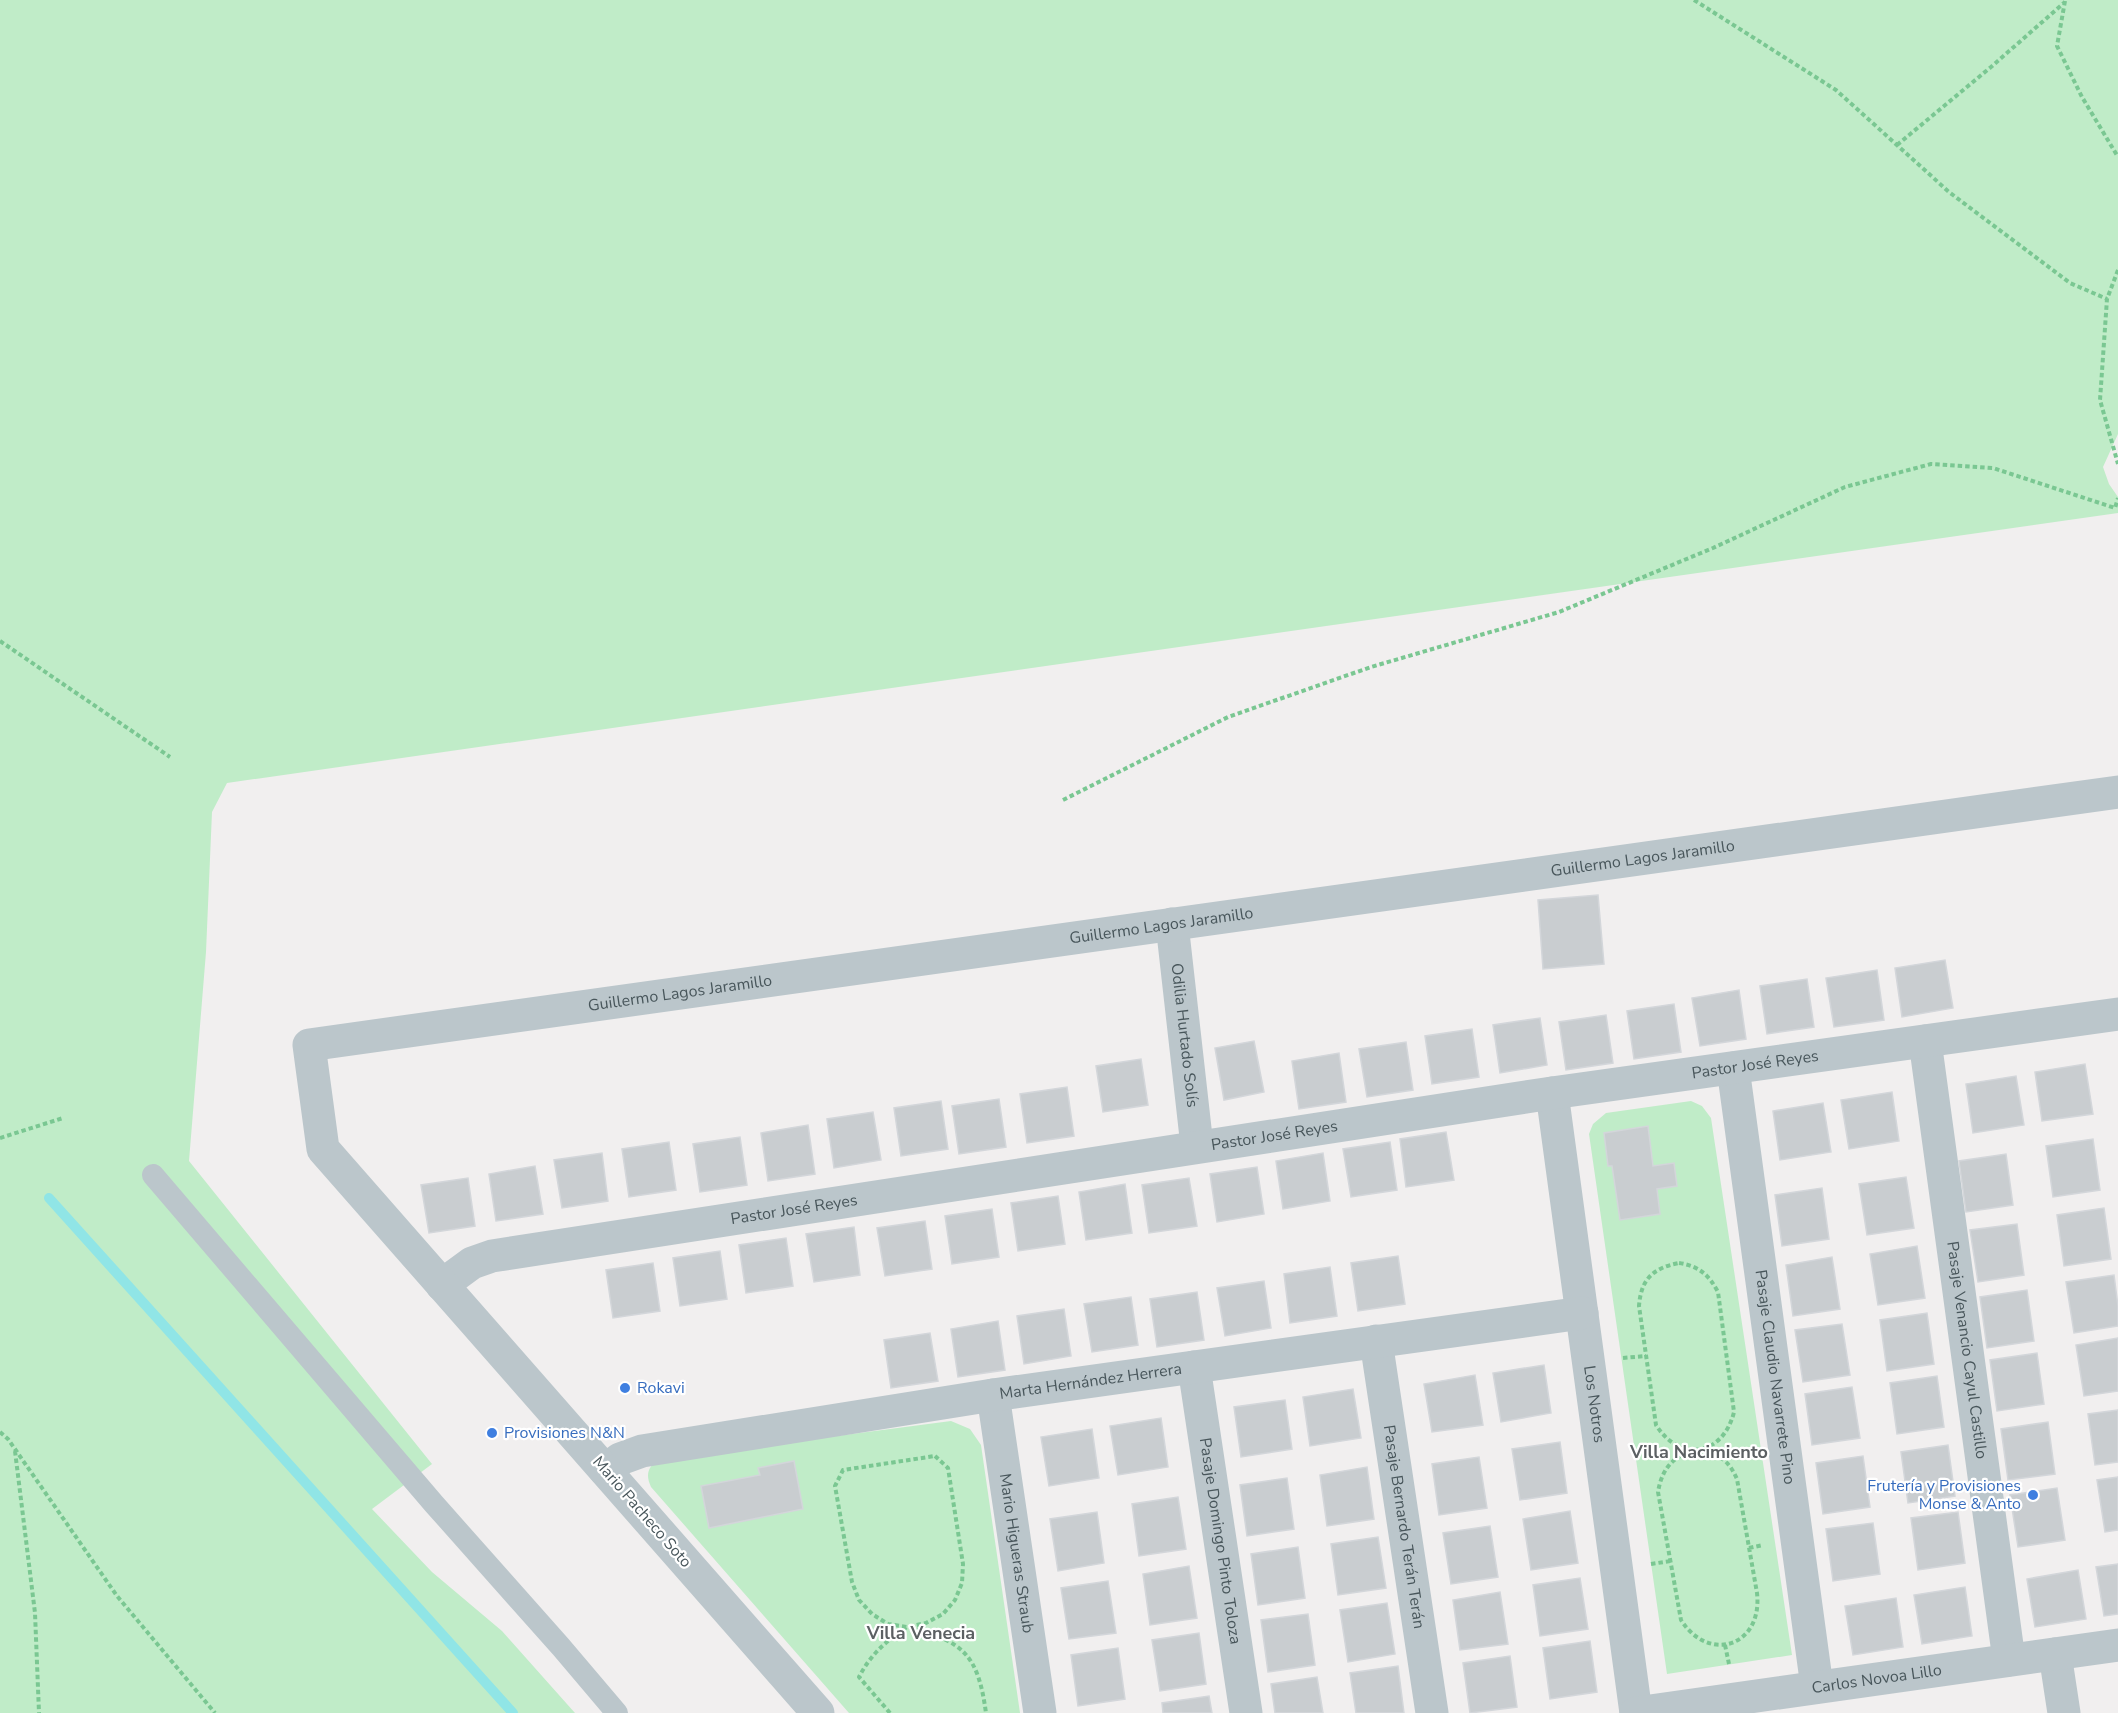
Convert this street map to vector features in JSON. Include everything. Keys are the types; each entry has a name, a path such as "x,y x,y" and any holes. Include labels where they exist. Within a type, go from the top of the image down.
{"street":[{"name":"Guillermo Lagos Jaramillo","path":"323,1149 309,1045 2118,792"},
{"name":"Odilia Hurtado Solís","path":"1172,924 1197,1146"},
{"name":"Pastor José Reyes","path":"442,1285 472,1263 492,1256 1552,1093 1924,1041 2117,1019"},
{"name":"Pasaje Venancio Cayul Castillo","path":"1924,1041 2008,1660"},
{"name":"Pasaje Claudio Navarrete Pino","path":"1733,1068 1817,1688"},
{"name":"Los Notros","path":"1552,1093 1636,1713"},
{"name":"Mario Pacheco Soto","path":"323,1149 818,1713"},
{"name":"Marta Hernández Herrera","path":"605,1470 620,1459 642,1451 993,1395 1582,1313"},
{"name":"Pasaje Bernardo Terán Terán","path":"1376,1341 1432,1713"},
{"name":"Pasaje Domingo Pinto Toloza","path":"1194,1367 1246,1713"},
{"name":"Mario Higueras Straub","path":"993,1395 1040,1713"},
{"name":"Carlos Novoa Lillo","path":"1636,1713 2118,1646"},
{"path":"2055,1654 2064,1713"}],"lane":[{"path":"153,1176 434,1504 617,1713"}],"path":[{"path":"1694,0 1836,90 1949,192 2070,283 2107,300"},
{"path":"1897,145 1991,68 2065,1"},
{"path":"2065,1 2058,46 2082,97 2118,157"},
{"path":"2118,270 2107,300 2100,400 2118,464"},
{"path":"1064,800 1228,717 1371,667 1559,612 1713,548 1845,487 1931,464 1993,468 2115,508 2118,498"},
{"path":"0,641 170,757"},
{"path":"0,1138 63,1118"},
{"path":"1679,1263 1692,1265 1703,1272 1712,1280 1718,1292 1734,1412 1723,1437 1713,1445 1700,1450 1686,1449 1673,1445 1656,1425 1639,1306 1640,1292 1655,1271 1666,1265 1679,1263"},
{"path":"0,1432 14,1448 117,1596 215,1713"},
{"path":"14,1448 35,1613 39,1713"},
{"path":"1699,1450 1711,1452 1723,1458 1732,1467 1737,1479 1758,1606 1756,1620 1748,1632 1738,1640 1725,1645 1711,1644 1698,1640 1681,1620 1658,1492 1660,1479 1665,1467 1675,1458 1686,1452 1699,1450"},
{"path":"890,1713 859,1677 867,1661 882,1645 907,1626 926,1623 943,1614 955,1600 962,1583 963,1564 948,1468 935,1456 843,1470 835,1486 852,1582 859,1600 872,1614 888,1624 907,1626 926,1631 968,1655 979,1673 986,1713"}],"green space":[{"path":"0,0 2118,0 2118,434 2103,467 2109,484 2118,497 2118,513 227,783 212,812 206,952 189,1161 432,1464 372,1509 432,1572 502,1631 575,1713 0,1713"},
{"path":"1691,1101 1702,1106 1711,1118 1792,1655 1667,1674 1589,1134 1593,1124 1606,1113"},
{"path":"951,1421 970,1429 981,1445 1020,1713 849,1713 651,1487 648,1478 649,1471 660,1459"}],"building":[{"path":"1598,895 1604,964 1543,969 1538,900"},
{"path":"1945,960 1953,1008 1902,1017 1895,968"},
{"path":"1877,970 1884,1020 1834,1027 1826,978"},
{"path":"1807,979 1814,1027 1767,1034 1760,986"},
{"path":"1739,990 1746,1039 1700,1046 1692,998"},
{"path":"1674,1004 1681,1052 1634,1059 1627,1011"},
{"path":"1606,1015 1613,1063 1566,1070 1559,1022"},
{"path":"1540,1018 1547,1065 1500,1073 1493,1025"},
{"path":"1472,1029 1479,1077 1432,1084 1425,1036"},
{"path":"1254,1041 1264,1092 1224,1100 1215,1048"},
{"path":"1406,1042 1413,1090 1367,1097 1359,1049"},
{"path":"1339,1053 1346,1102 1299,1109 1292,1061"},
{"path":"1141,1059 1148,1105 1103,1112 1096,1066"},
{"path":"2085,1064 2093,1114 2042,1121 2035,1072"},
{"path":"2016,1076 2024,1125 1973,1133 1966,1084"},
{"path":"1067,1087 1074,1136 1027,1143 1020,1094"},
{"path":"1892,1092 1899,1141 1849,1149 1841,1100"},
{"path":"999,1099 1006,1147 959,1154 952,1106"},
{"path":"941,1101 948,1149 901,1156 894,1108"},
{"path":"1823,1103 1831,1152 1780,1160 1773,1111"},
{"path":"873,1112 881,1160 834,1168 827,1119"},
{"path":"808,1125 815,1174 768,1181 761,1133"},
{"path":"1648,1126 1653,1166 1674,1163 1677,1186 1657,1189 1660,1214 1620,1220 1612,1166 1608,1166 1604,1133"},
{"path":"1446,1132 1454,1180 1406,1187 1400,1139"},
{"path":"740,1137 747,1185 700,1192 693,1144"},
{"path":"2093,1139 2100,1190 2053,1197 2046,1146"},
{"path":"669,1142 676,1190 629,1197 622,1149"},
{"path":"1390,1142 1397,1190 1351,1197 1343,1149"},
{"path":"602,1153 608,1201 562,1208 554,1160"},
{"path":"1323,1153 1330,1201 1283,1209 1276,1161"},
{"path":"2006,1154 2013,1205 1966,1212 1959,1161"},
{"path":"535,1166 543,1214 496,1221 489,1174"},
{"path":"1257,1167 1264,1214 1217,1222 1210,1174"},
{"path":"1906,1177 1914,1228 1867,1235 1859,1184"},
{"path":"468,1178 475,1226 429,1233 421,1185"},
{"path":"1189,1178 1197,1226 1149,1233 1142,1185"},
{"path":"1125,1184 1132,1233 1086,1240 1079,1192"},
{"path":"1822,1188 1829,1239 1782,1246 1775,1195"},
{"path":"1058,1196 1065,1244 1018,1251 1011,1203"},
{"path":"2104,1208 2111,1259 2064,1266 2057,1215"},
{"path":"992,1209 999,1257 952,1264 945,1216"},
{"path":"925,1221 932,1269 885,1276 877,1228"},
{"path":"2017,1224 2024,1275 1978,1282 1970,1230"},
{"path":"854,1227 860,1275 814,1282 806,1234"},
{"path":"786,1238 793,1286 746,1293 739,1245"},
{"path":"1917,1246 1925,1298 1878,1305 1870,1254"},
{"path":"720,1251 727,1299 680,1306 673,1258"},
{"path":"1398,1256 1405,1304 1358,1311 1351,1263"},
{"path":"1832,1257 1840,1309 1793,1316 1786,1265"},
{"path":"653,1263 660,1311 613,1318 606,1270"},
{"path":"1330,1267 1337,1316 1290,1323 1284,1274"},
{"path":"2114,1275 2118,1326 2074,1333 2066,1282"},
{"path":"1264,1281 1271,1328 1225,1336 1217,1288"},
{"path":"2027,1290 2034,1341 1987,1348 1980,1297"},
{"path":"1197,1292 1204,1340 1157,1347 1150,1299"},
{"path":"1131,1297 1138,1345 1092,1352 1084,1304"},
{"path":"1064,1309 1071,1356 1024,1364 1017,1316"},
{"path":"1927,1313 1934,1364 1887,1371 1880,1320"},
{"path":"998,1321 1005,1370 958,1377 951,1329"},
{"path":"1842,1324 1850,1375 1803,1382 1795,1330"},
{"path":"930,1333 938,1381 891,1388 884,1340"},
{"path":"2118,1338 2118,1391 2084,1396 2076,1345"},
{"path":"2037,1353 2044,1404 1997,1411 1990,1360"},
{"path":"1544,1365 1551,1413 1501,1422 1493,1373"},
{"path":"1475,1375 1483,1425 1432,1432 1424,1384"},
{"path":"1937,1376 1944,1427 1897,1434 1890,1383"},
{"path":"1852,1387 1860,1438 1812,1445 1805,1394"},
{"path":"1353,1389 1361,1438 1310,1446 1303,1397"},
{"path":"1285,1400 1292,1449 1241,1457 1234,1407"},
{"path":"2118,1410 2118,1462 2095,1465 2088,1414"},
{"path":"1161,1418 1168,1467 1118,1475 1110,1426"},
{"path":"2048,1422 2055,1474 2008,1480 2001,1429"},
{"path":"1092,1429 1099,1478 1049,1486 1041,1437"},
{"path":"1560,1442 1567,1493 1520,1500 1512,1449"},
{"path":"1948,1445 1955,1496 1908,1503 1901,1452"},
{"path":"1863,1456 1870,1507 1823,1514 1816,1463"},
{"path":"1479,1457 1487,1508 1439,1515 1432,1464"},
{"path":"794,1461 803,1509 709,1528 701,1486 760,1475 758,1468"},
{"path":"1367,1467 1374,1519 1327,1526 1320,1475"},
{"path":"2118,1477 2118,1530 2105,1532 2097,1480"},
{"path":"1287,1478 1294,1529 1247,1536 1240,1485"},
{"path":"2057,1488 2065,1540 2018,1547 2010,1495"},
{"path":"1178,1497 1186,1549 1139,1556 1132,1504"},
{"path":"1570,1511 1578,1563 1531,1570 1523,1519"},
{"path":"1097,1512 1104,1563 1058,1571 1050,1519"},
{"path":"1958,1512 1965,1563 1918,1570 1911,1518"},
{"path":"1873,1523 1880,1574 1833,1581 1826,1529"},
{"path":"1490,1526 1498,1577 1451,1584 1443,1533"},
{"path":"1378,1537 1386,1588 1338,1595 1331,1544"},
{"path":"1298,1547 1305,1598 1258,1605 1251,1554"},
{"path":"2118,1564 2118,1614 2104,1616 2096,1567"},
{"path":"1189,1566 1197,1618 1150,1625 1143,1574"},
{"path":"2078,1570 2086,1619 2035,1627 2027,1579"},
{"path":"1580,1578 1588,1629 1540,1636 1533,1585"},
{"path":"1108,1581 1116,1633 1069,1639 1061,1588"},
{"path":"1965,1587 1972,1636 1922,1644 1914,1595"},
{"path":"1500,1592 1508,1644 1460,1650 1453,1600"},
{"path":"1896,1598 1903,1647 1853,1655 1845,1606"},
{"path":"1387,1603 1395,1654 1348,1662 1340,1610"},
{"path":"1308,1614 1315,1665 1268,1672 1261,1620"},
{"path":"1199,1633 1206,1684 1160,1691 1152,1640"},
{"path":"1590,1641 1597,1692 1550,1699 1543,1648"},
{"path":"1118,1648 1125,1699 1078,1706 1071,1655"},
{"path":"1510,1656 1517,1707 1470,1713 1463,1663"},
{"path":"1398,1666 1404,1713 1356,1713 1350,1673"},
{"path":"1317,1677 1323,1713 1275,1713 1271,1684"},
{"path":"1209,1696 1212,1713 1163,1713 1162,1703"}],"waterway":[{"path":"49,1198 513,1713"}],"place":[{"name":"Rokavi","path":"625,1388"},
{"name":"Provisiones N&N","path":"492,1433"},
{"name":"Frutería y Provisiones Monse & Anto","path":"2033,1495"}],"district":[{"name":"Villa Nacimiento","path":"1699,1452"},
{"name":"Villa Venecia","path":"921,1633"}]}
